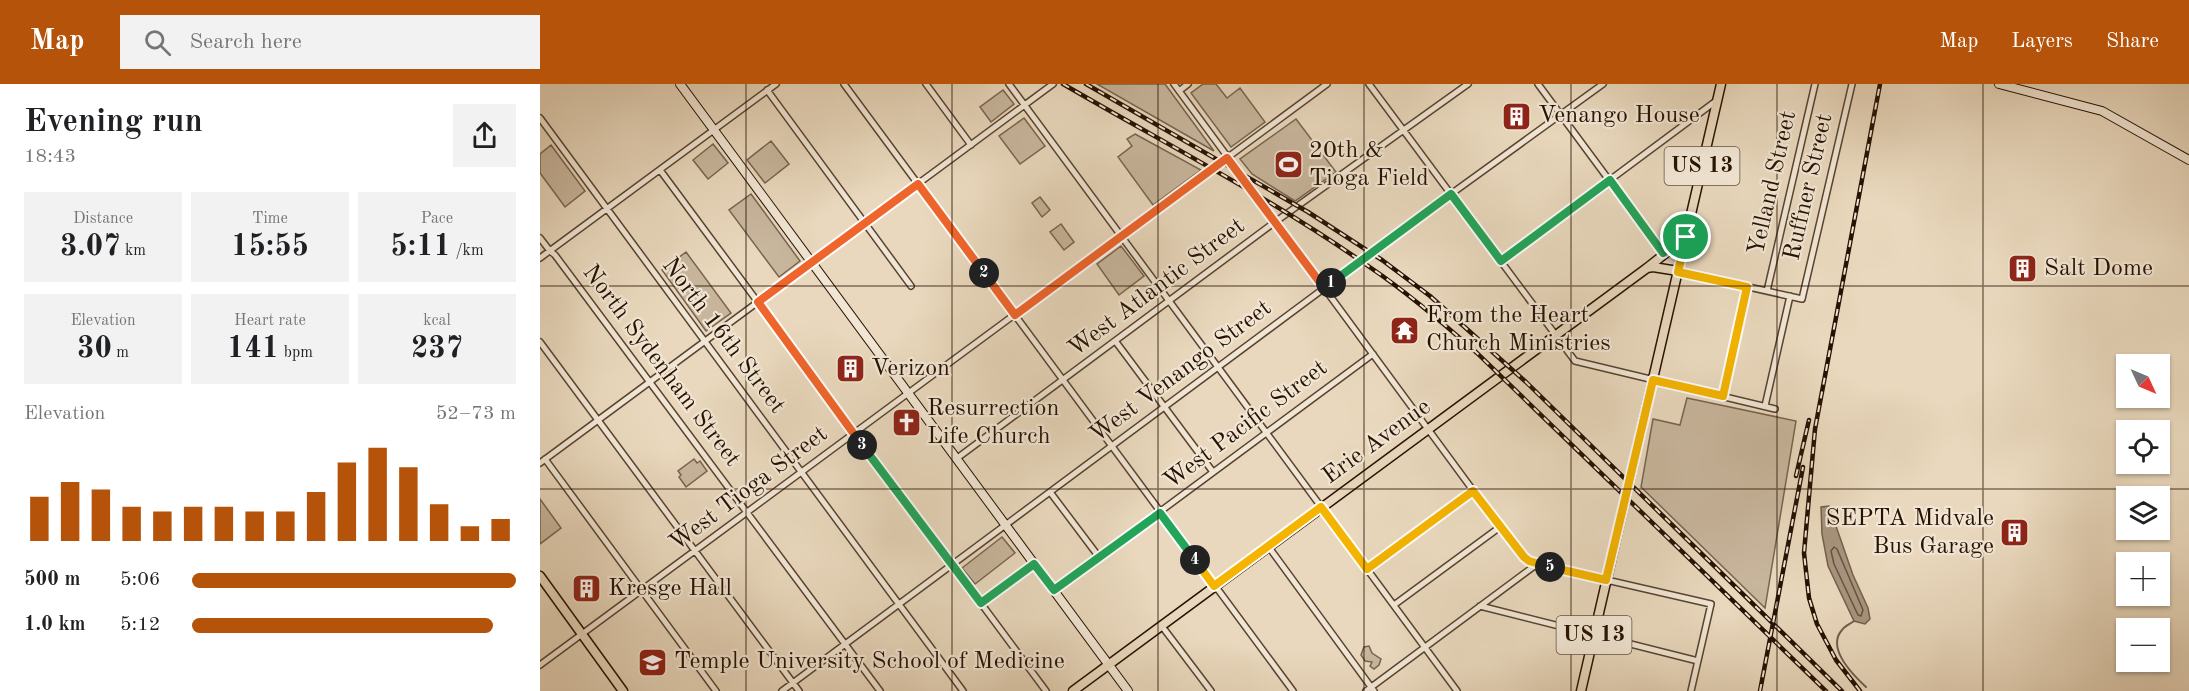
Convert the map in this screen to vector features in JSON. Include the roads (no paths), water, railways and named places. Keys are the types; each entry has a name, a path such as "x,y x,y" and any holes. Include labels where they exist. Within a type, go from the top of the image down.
{"main road":[{"name":"US 13","path":"1581,691 1721,84"},
{"name":"Erie Avenue","path":"1072,691 1686,237"},
{"path":"1647,268 1678,272"},
{"path":"540,576 623,691"}],"street":[{"path":"680,84 1128,691"},
{"path":"540,258 776,84"},
{"path":"844,84 1293,691"},
{"path":"926,84 971,144"},
{"path":"1009,84 1457,691"},
{"path":"716,691 642,590 542,461 1053,84"},
{"path":"1174,84 1524,557 1537,564 1711,604 1691,691"},
{"path":"1179,91 1188,84"},
{"name":"West Tioga Street","path":"540,665 1327,84"},
{"path":"1370,84 1575,361 1775,409"},
{"name":"West Atlantic Street","path":"956,459 1275,222 1468,84"},
{"path":"1538,84 1663,253"},
{"name":"West Venango Street","path":"782,691 1451,194 1603,84"},
{"name":"Yelland Street","path":"1767,291 1815,84"},
{"name":"Ruffner Street","path":"1790,297 1802,299 1852,84"},
{"path":"1999,84 2102,111 2189,160"},
{"path":"768,90 911,286"},
{"path":"1501,261 1717,100"},
{"name":"North 16th Street","path":"540,118 963,691"},
{"path":"660,170 1046,691"},
{"name":"North Sydenham Street","path":"540,238 651,381 880,691"},
{"path":"1678,272 1790,297 1765,406"},
{"name":"Yelland Street","path":"1723,396 1747,287"},
{"path":"540,342 799,691"},
{"path":"1116,342 1213,472"},
{"name":"West Pacific Street","path":"1054,590 1373,354"},
{"path":"1367,569 1473,491"},
{"path":"1050,492 1099,557"},
{"path":"1394,605 1500,527"},
{"path":"1268,546 1370,690 1537,564"},
{"path":"981,603 1034,564"},
{"path":"1480,606 1698,661"},
{"path":"1161,625 1211,691"}],"water":[{"path":"1829,506 1853,575 1868,608 1870,619 1865,624 1854,621 1828,566 1822,534 1821,507"}],"waterway":[{"path":"1854,621 1843,629 1838,637 1837,645 1843,661 1866,687"}],"railway":[{"path":"1063,84 1296,219 1412,298 1477,353 1826,691"},
{"path":"1086,84 1308,212 1382,260 1430,296 1526,382 1842,691"},
{"path":"1860,691 1836,660 1817,624 1809,598 1804,553 1815,429 1880,84"},
{"path":"1796,476 1809,420"},
{"path":"1760,691 1803,467"}],"place":[{"name":"Venango House","path":"1517,116"},
{"name":"20th & Tioga Field","path":"1288,165"},
{"name":"Salt Dome","path":"2023,269"},
{"name":"From the Heart Church Ministries","path":"1405,330"},
{"name":"Verizon","path":"850,369"},
{"name":"Resurrection Life Church","path":"906,423"},
{"name":"SEPTA Midvale Bus Garage","path":"2015,533"},
{"name":"Kresge Hall","path":"587,589"},
{"name":"Temple University School of Medicine","path":"653,662"}]}
